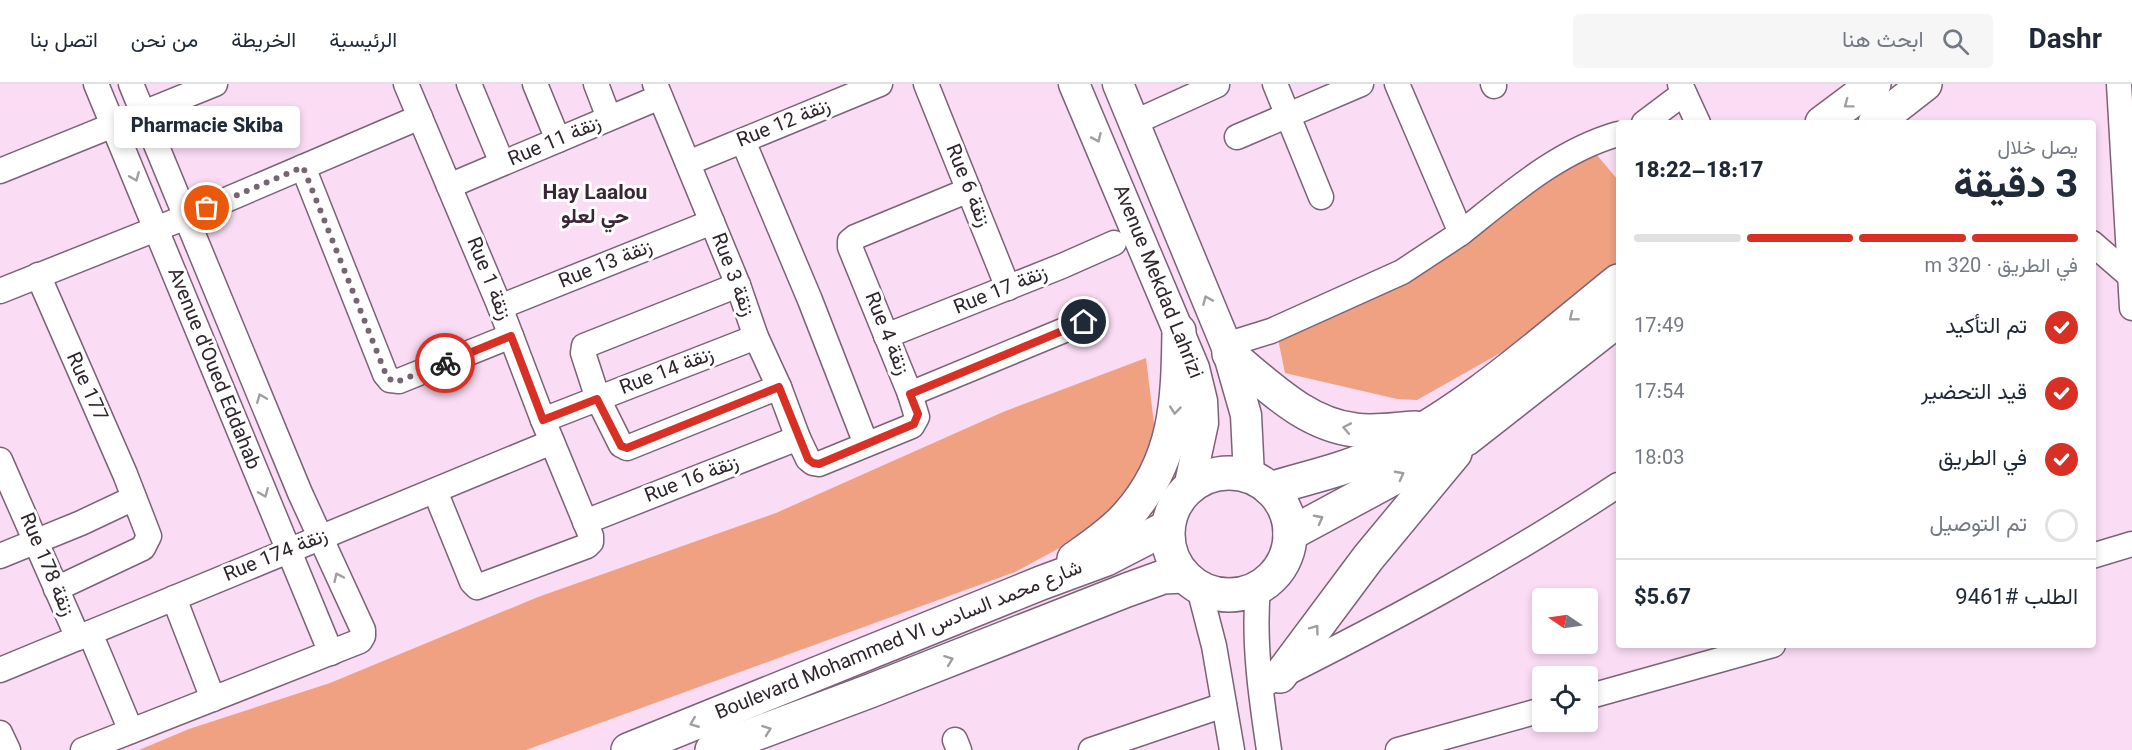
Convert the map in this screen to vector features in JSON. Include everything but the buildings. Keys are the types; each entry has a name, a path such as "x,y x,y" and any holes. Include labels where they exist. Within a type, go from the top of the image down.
{"highway":[{"path":"1826,120 1874,84"},
{"path":"1879,120 1925,84"},
{"path":"1260,483 1330,471 1377,454 1426,428 1494,381 1616,283"},
{"path":"1290,534 1466,440 1616,323"},
{"path":"1041,583 1116,527 1136,505 1162,462 1174,424 1178,384 1179,331"},
{"path":"1228,350 1295,406 1332,425 1372,431 1426,428"},
{"path":"1271,681 1368,558 1466,440"},
{"path":"1228,473 1260,483 1281,502 1287,517 1290,534 1281,565 1271,578 1258,588 1242,594 1224,595 1191,582 1172,558 1169,548 1168,527 1179,499 1189,488 1214,474 1228,473"},
{"name":"Boulevard Mohammed VI شارع محمد السادس","path":"628,750 1041,583 1106,559 1168,527"},
{"name":"Boulevard Mohammed VI شارع محمد السادس","path":"712,750 870,692 1163,577 1191,582"}],"main road":[{"name":"Avenue Mekdad Lahrizi","path":"1074,84 1194,368 1203,406 1203,423 1189,488"},
{"name":"Avenue Mekdad Lahrizi","path":"1118,84 1228,350 1246,415 1260,483"}],"street":[{"name":"Avenue d'Oued Eddahab","path":"96,84 331,653 360,641 363,630 319,538 131,84"},
{"path":"0,171 214,84"},
{"name":"Rue 1 زنقة","path":"406,84 500,307 588,532"},
{"path":"470,84 502,164"},
{"path":"534,84 558,140"},
{"path":"596,84 609,118"},
{"name":"Rue 12 زنقة","path":"688,164 880,84"},
{"name":"Rue 6 زنقة","path":"926,84 1008,288"},
{"path":"1275,84 1321,197"},
{"path":"1237,137 1361,84"},
{"path":"1397,84 1461,233"},
{"path":"2119,84 2132,308"},
{"path":"1135,122 1216,86"},
{"path":"1647,120 1682,88 1697,120"},
{"name":"Rue 11 زنقة","path":"449,186 609,118 657,90"},
{"name":"Rue 3 زنقة","path":"657,90 738,285 756,337 808,459 819,464 866,444"},
{"path":"0,291 186,217 420,117"},
{"path":"1228,350 1402,272 1461,233 1533,176 1594,141 1616,135"},
{"path":"743,141 810,300 866,444"},
{"path":"303,167 385,374 390,380 399,381 511,336"},
{"name":"Rue 4 زنقة","path":"866,444 912,426 918,414 850,247 850,242 855,237 969,190"},
{"name":"Rue 13 زنقة","path":"500,307 712,222"},
{"name":"Rue 17 زنقة","path":"886,336 1114,243"},
{"path":"2096,246 2130,276"},
{"name":"Rue 177","path":"38,275 149,536 143,548 56,589"},
{"path":"738,285 584,346 583,353 597,399 621,446 627,448 779,387"},
{"path":"910,394 1084,322"},
{"name":"Rue 14 زنقة","path":"548,431 597,399 756,337"},
{"name":"Rue 174 زنقة","path":"0,670 435,491 548,431"},
{"name":"Rue 16 زنقة","path":"435,491 472,582 477,587 587,546 588,532 798,438"},
{"name":"Rue 178 زنقة","path":"0,460 56,589 84,635 131,731"},
{"path":"1271,681 1386,623 1558,525 1616,486"},
{"path":"0,556 134,498"},
{"path":"2096,554 2132,544"},
{"path":"1191,582 1214,646 1232,750"},
{"path":"1258,588 1257,615 1271,681 1269,750"},
{"path":"174,598 213,699"},
{"path":"1598,694 1762,648"},
{"path":"83,750 331,653"},
{"path":"1091,750 1224,705"},
{"path":"1398,750 1532,713"},
{"path":"0,733 8,750"}],"shaded area":[{"path":"1585,141 1616,178 1616,276 1550,325 1417,400 1397,399 1285,373 1277,334 1405,272"},
{"path":"1146,358 1156,440 1131,494 1067,544 1015,572 526,750 139,750 189,729 330,683 538,597 776,513 1003,412"}],"way so far":[{"path":"207,208 303,167 387,377 394,382 399,381 445,363"}],"place":[{"name":"Pharmacie Skiba","path":"207,208"}],"district":[{"name":"Hay Laalou حي لعلو","path":"595,205"}],"route":[{"path":"445,363 511,336 543,420 597,399 621,446 627,448 779,387 808,459 819,464 912,426 918,414 910,394 1084,322"}]}
